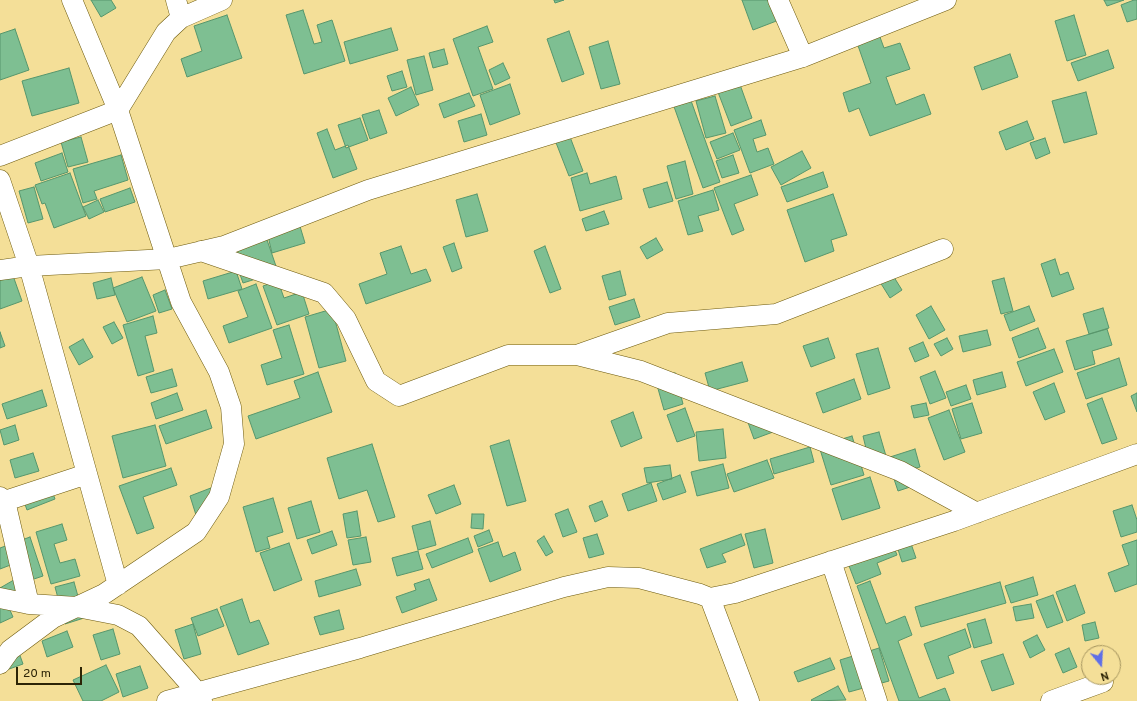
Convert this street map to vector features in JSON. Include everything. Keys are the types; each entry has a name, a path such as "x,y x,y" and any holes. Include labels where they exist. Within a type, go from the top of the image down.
{"street":[{"path":"0,664 10,650 53,618 104,594 196,532 219,496 234,444 231,407 219,372 181,302 118,110 72,0"},
{"path":"0,156 118,110 148,64 156,45 166,32 178,9 222,0"},
{"path":"778,0 803,57"},
{"path":"0,270 29,266 168,259 224,246 368,190 803,57 946,0"},
{"path":"0,180 29,266 118,585"},
{"path":"577,355 668,323 776,314 943,249"},
{"path":"200,251 324,293 346,319 376,381 399,396 508,355 577,355 641,371 900,471 977,513"},
{"path":"167,701 199,696 564,587 608,577 639,578 710,598 735,593 977,513 1137,454"},
{"path":"28,604 3,499 87,474"},
{"path":"831,561 877,701"},
{"path":"0,598 28,604 78,607 118,615 139,626 199,696"},
{"path":"710,598 748,701"},
{"path":"1051,701 1095,685"}],"building":[{"path":"91,0 111,0 116,8 101,17"},
{"path":"554,0 564,0 555,3"},
{"path":"742,0 771,0 779,20 753,30"},
{"path":"1104,0 1124,0 1107,6"},
{"path":"1137,0 1137,19 1127,22 1121,5"},
{"path":"303,10 314,44 322,42 317,25 332,20 345,61 304,74 286,15"},
{"path":"227,15 242,58 187,77 181,59 202,51 194,26"},
{"path":"1074,15 1086,55 1067,61 1055,21"},
{"path":"487,26 493,42 478,47 493,89 473,96 453,39"},
{"path":"391,28 398,50 350,64 344,42"},
{"path":"15,29 29,70 0,80 0,34"},
{"path":"877,29 884,48 900,43 910,69 886,77 896,105 924,94 931,114 870,136 859,108 849,112 843,93 871,83 855,37"},
{"path":"569,31 584,74 562,82 547,39"},
{"path":"608,41 620,84 601,89 589,47"},
{"path":"444,49 448,64 433,68 429,53"},
{"path":"1108,50 1114,68 1078,81 1071,63"},
{"path":"1010,54 1018,77 982,90 974,67"},
{"path":"424,56 433,90 416,95 407,60"},
{"path":"503,63 510,78 495,85 489,70"},
{"path":"69,68 79,103 32,116 22,81"},
{"path":"402,71 407,87 392,91 387,76"},
{"path":"738,79 752,118 731,126 716,87"},
{"path":"510,84 520,114 490,125 480,95"},
{"path":"411,87 419,105 396,116 388,98"},
{"path":"1086,92 1097,134 1064,143 1052,101"},
{"path":"469,93 475,106 444,118 439,104"},
{"path":"689,95 720,182 703,188 672,101"},
{"path":"715,96 726,133 706,138 696,101"},
{"path":"379,110 387,133 370,139 362,115"},
{"path":"481,114 487,135 464,142 458,121"},
{"path":"360,118 368,140 346,148 338,125"},
{"path":"761,120 766,135 753,139 757,152 768,148 774,164 750,173 734,130"},
{"path":"1027,121 1034,139 1006,150 999,132"},
{"path":"327,129 335,150 348,145 357,169 333,178 317,133"},
{"path":"567,129 583,171 569,176 553,135"},
{"path":"733,133 740,150 717,159 710,142"},
{"path":"81,137 88,162 68,167 61,142"},
{"path":"1045,138 1050,153 1036,159 1030,143"},
{"path":"802,151 811,168 781,185 771,167"},
{"path":"62,153 68,172 41,181 35,163"},
{"path":"121,155 128,180 94,191 97,199 83,203 73,169"},
{"path":"733,155 739,173 722,178 716,161"},
{"path":"685,161 693,194 676,199 667,166"},
{"path":"823,172 828,187 787,202 781,187"},
{"path":"70,173 86,216 54,228 45,203 42,204 35,185"},
{"path":"587,173 590,184 616,176 622,199 580,211 571,178"},
{"path":"751,175 758,195 734,204 744,230 732,235 714,188"},
{"path":"667,182 673,201 649,208 643,189"},
{"path":"34,187 43,219 28,223 19,191"},
{"path":"130,188 135,202 105,212 100,199"},
{"path":"713,190 719,210 698,216 703,231 688,235 678,201"},
{"path":"477,194 488,231 466,237 456,200"},
{"path":"833,194 847,235 831,240 834,251 805,262 787,210"},
{"path":"98,200 104,212 89,219 83,207"},
{"path":"604,211 609,224 586,231 582,219"},
{"path":"299,223 305,243 272,253 267,232"},
{"path":"265,234 278,272 243,283 230,246"},
{"path":"656,238 663,250 647,259 640,247"},
{"path":"454,243 462,268 452,272 443,247"},
{"path":"401,246 411,274 426,269 431,281 366,304 359,284 387,274 380,253"},
{"path":"545,246 561,289 550,293 534,251"},
{"path":"1055,259 1060,275 1068,272 1074,289 1052,297 1041,264"},
{"path":"11,270 22,301 0,309 0,274"},
{"path":"236,271 242,289 208,299 203,281"},
{"path":"620,271 626,295 609,300 602,276"},
{"path":"892,274 902,290 890,298 880,282"},
{"path":"142,277 156,311 127,322 113,288"},
{"path":"111,278 115,295 97,299 93,283"},
{"path":"1004,278 1013,311 1001,314 992,281"},
{"path":"278,281 284,298 302,292 309,314 277,325 263,286"},
{"path":"256,284 272,328 229,343 223,326 248,317 238,291"},
{"path":"165,290 172,309 159,313 153,295"},
{"path":"634,299 640,317 615,325 609,307"},
{"path":"931,306 945,330 929,339 916,315"},
{"path":"1029,306 1035,321 1010,331 1004,315"},
{"path":"1103,308 1109,328 1089,334 1083,314"},
{"path":"332,309 346,361 319,368 305,317"},
{"path":"153,316 157,333 145,336 154,371 138,376 123,325"},
{"path":"114,322 123,338 112,344 103,327"},
{"path":"289,325 304,374 267,385 261,365 282,358 273,330"},
{"path":"1038,328 1046,348 1019,358 1012,338"},
{"path":"1107,329 1112,345 1092,351 1095,364 1075,370 1066,341"},
{"path":"987,330 991,345 963,352 959,336"},
{"path":"0,332 5,346 0,348"},
{"path":"828,338 835,358 811,367 803,346"},
{"path":"947,338 953,349 941,356 934,344"},
{"path":"83,339 93,357 79,365 69,347"},
{"path":"923,342 929,356 915,362 909,348"},
{"path":"878,348 890,388 868,395 856,354"},
{"path":"1054,349 1063,372 1026,386 1017,362"},
{"path":"1119,358 1127,385 1086,399 1077,373"},
{"path":"742,362 748,381 710,391 705,373"},
{"path":"172,369 177,386 151,393 146,377"},
{"path":"935,371 946,398 930,404 920,377"},
{"path":"318,372 332,412 256,439 248,416 300,398 294,381"},
{"path":"1002,372 1006,387 977,395 973,380"},
{"path":"675,373 683,404 664,410 655,378"},
{"path":"854,379 861,399 823,413 816,393"},
{"path":"1054,383 1065,412 1045,420 1033,392"},
{"path":"966,385 971,399 951,406 946,392"},
{"path":"42,390 47,406 7,419 2,404"},
{"path":"177,393 183,410 156,419 151,403"},
{"path":"1137,393 1137,412 1131,396"},
{"path":"1102,398 1117,439 1102,444 1087,404"},
{"path":"926,403 929,415 914,418 911,406"},
{"path":"972,403 982,433 961,439 952,409"},
{"path":"685,408 695,436 677,442 667,415"},
{"path":"206,410 212,428 166,444 159,426"},
{"path":"949,410 965,452 944,460 928,418"},
{"path":"633,412 642,438 621,447 611,421"},
{"path":"746,417 773,432 754,439"},
{"path":"15,425 19,440 4,445 0,430"},
{"path":"155,425 166,466 123,478 112,436"},
{"path":"723,429 726,458 699,461 696,432"},
{"path":"879,432 886,456 869,461 863,436"},
{"path":"852,436 864,475 831,485 819,446"},
{"path":"509,440 526,501 507,506 490,446"},
{"path":"372,444 395,517 378,522 367,490 339,499 327,458"},
{"path":"810,447 814,462 774,474 770,459"},
{"path":"915,449 920,467 908,470 913,486 898,491 887,458"},
{"path":"33,453 39,471 15,478 10,460"},
{"path":"767,460 774,478 734,492 727,474"},
{"path":"723,464 729,488 697,496 691,472"},
{"path":"670,465 672,479 647,483 644,468"},
{"path":"171,468 177,485 143,497 154,528 137,534 119,486"},
{"path":"680,475 686,492 663,500 657,484"},
{"path":"870,477 880,508 842,520 832,489"},
{"path":"49,483 55,499 27,510 21,493"},
{"path":"651,483 657,501 628,511 622,494"},
{"path":"454,485 461,504 436,514 428,495"},
{"path":"216,486 196,515 190,496"},
{"path":"273,498 283,532 267,537 270,548 256,552 243,507"},
{"path":"311,501 320,532 297,539 288,508"},
{"path":"602,501 608,516 595,522 589,506"},
{"path":"1132,505 1137,520 1137,532 1121,537 1113,511"},
{"path":"568,509 577,532 563,537 555,514"},
{"path":"357,511 361,536 347,538 343,514"},
{"path":"472,514 484,514 483,529 471,528"},
{"path":"430,521 436,545 418,550 412,526"},
{"path":"62,524 67,540 54,544 60,563 75,559 80,576 51,584 36,532"},
{"path":"765,529 773,563 754,568 745,534"},
{"path":"489,530 493,541 478,547 474,536"},
{"path":"332,531 337,545 312,554 307,540"},
{"path":"597,534 604,554 589,558 583,538"},
{"path":"741,534 745,545 722,554 726,562 707,568 700,549"},
{"path":"908,535 916,558 902,562 895,540"},
{"path":"544,536 553,552 546,556 537,541"},
{"path":"30,537 43,576 28,581 21,561 0,569 0,548"},
{"path":"366,537 371,562 353,565 348,540"},
{"path":"468,538 473,552 432,568 426,554"},
{"path":"1137,540 1137,584 1115,592 1108,573 1129,565 1122,545"},
{"path":"498,542 503,557 515,552 521,570 490,582 478,549"},
{"path":"892,542 897,555 877,563 881,574 856,584 846,558"},
{"path":"289,543 302,580 274,591 260,553"},
{"path":"418,551 423,569 397,576 392,558"},
{"path":"356,569 361,585 319,597 315,581"},
{"path":"19,577 25,589 0,599 0,588"},
{"path":"1033,577 1038,595 1011,603 1005,586"},
{"path":"429,579 437,600 402,613 396,597 416,590 414,584"},
{"path":"870,581 886,624 905,616 912,635 898,641 919,698 945,688 950,701 899,701 857,586"},
{"path":"74,582 84,618 65,624 55,587"},
{"path":"1000,582 1006,603 921,627 915,607"},
{"path":"1075,585 1085,613 1067,621 1056,592"},
{"path":"1053,595 1063,622 1047,628 1036,601"},
{"path":"5,599 13,617 0,623 0,602"},
{"path":"242,599 250,623 259,620 269,644 238,655 220,607"},
{"path":"1031,604 1034,618 1016,621 1013,607"},
{"path":"217,609 224,626 198,636 191,618"},
{"path":"339,610 344,629 320,635 314,617"},
{"path":"985,619 992,643 974,648 967,624"},
{"path":"1095,622 1099,638 1085,641 1082,625"},
{"path":"193,624 201,654 184,659 175,630"},
{"path":"113,629 120,654 101,660 93,635"},
{"path":"965,629 971,647 948,656 954,673 937,679 924,644"},
{"path":"67,631 73,647 47,657 42,641"},
{"path":"1037,635 1045,650 1030,658 1023,642"},
{"path":"879,648 889,681 849,692 840,660"},
{"path":"1069,648 1077,667 1063,673 1055,654"},
{"path":"18,650 23,664 1,672"},
{"path":"1003,654 1014,684 992,691 981,661"},
{"path":"830,658 835,669 798,682 794,672"},
{"path":"106,665 119,692 101,701 83,701 73,680"},
{"path":"140,666 148,688 123,697 116,674"},
{"path":"838,686 846,700 811,700"}]}
